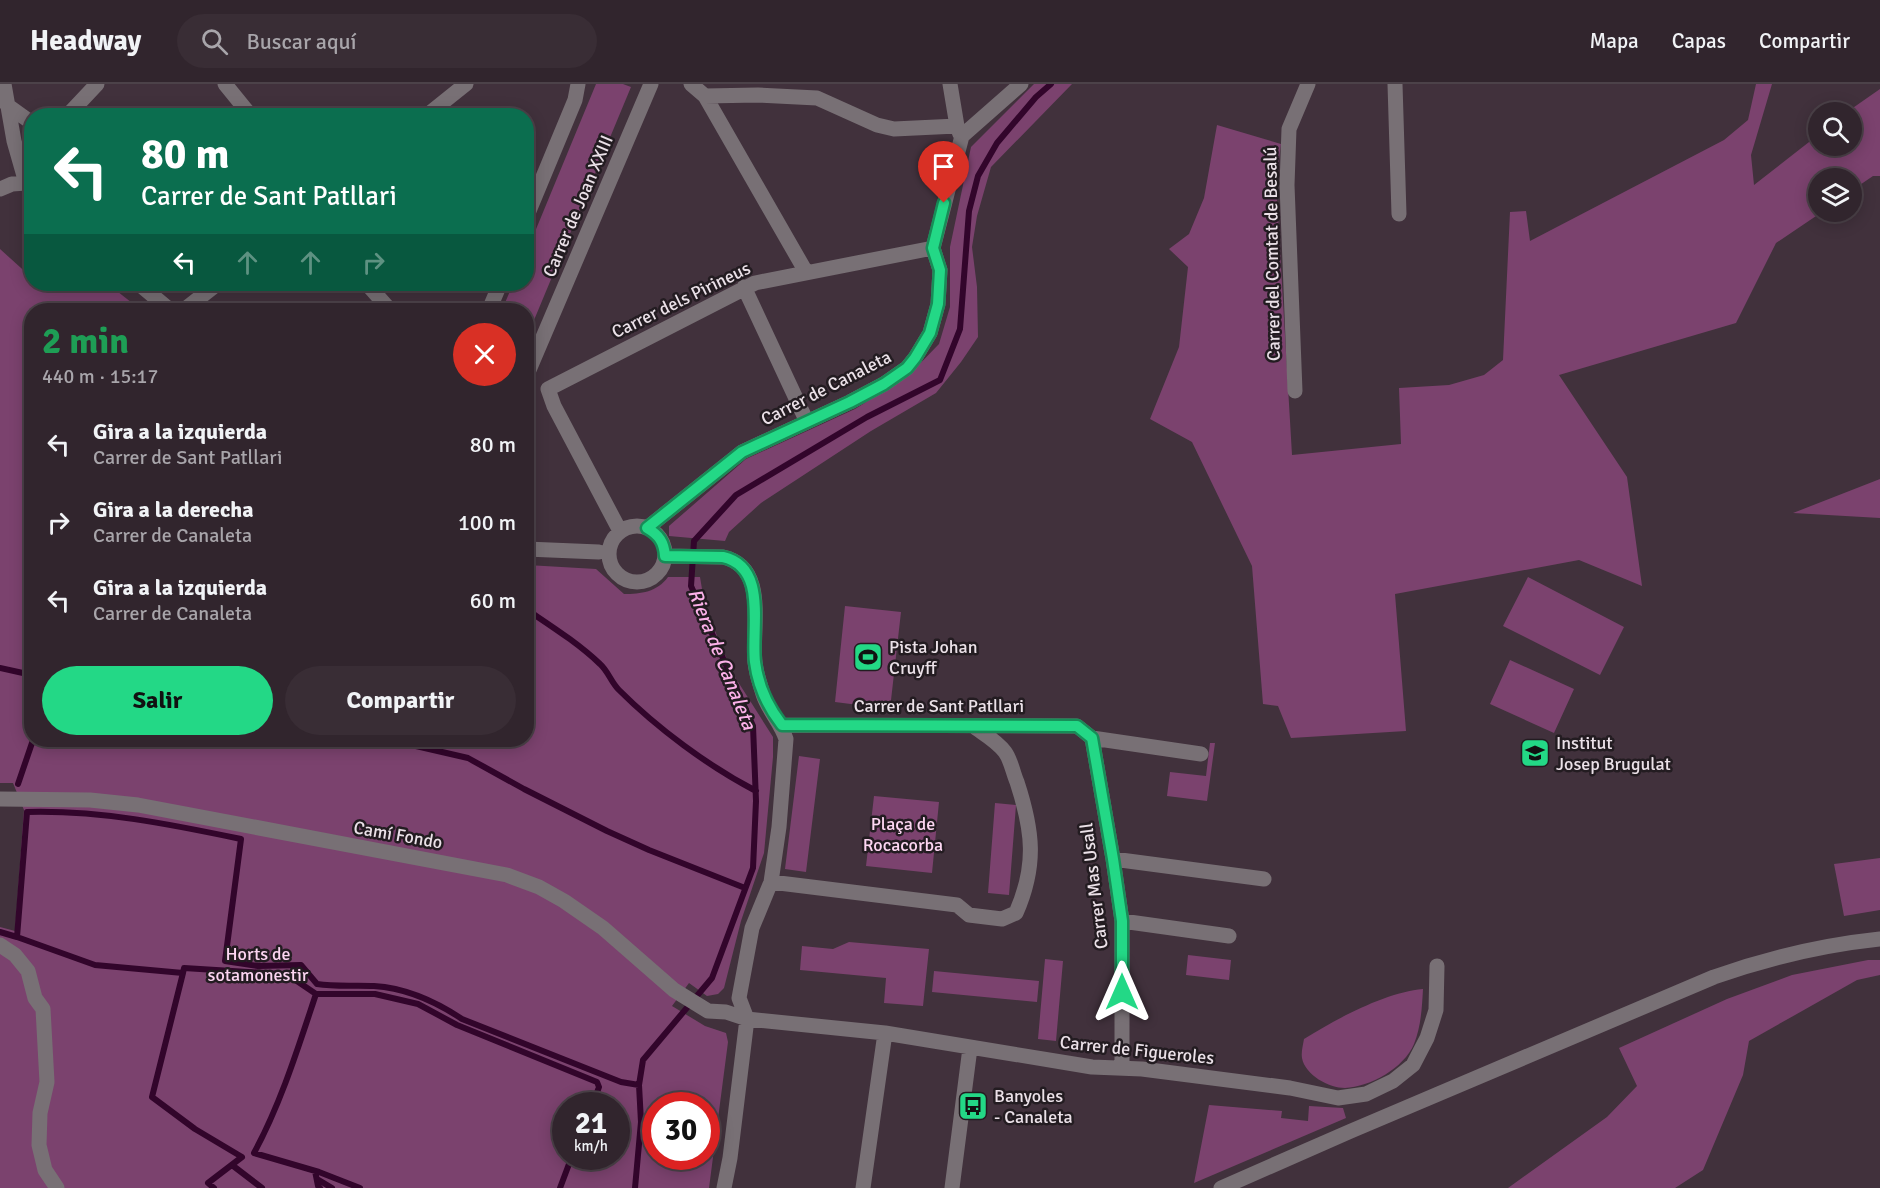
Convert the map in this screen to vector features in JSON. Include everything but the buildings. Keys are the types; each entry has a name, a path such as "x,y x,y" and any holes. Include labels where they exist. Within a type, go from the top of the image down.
{"street":[{"path":"4,84 14,141 24,173"},
{"path":"74,108 97,84"},
{"path":"225,84 244,108"},
{"path":"534,199 575,100 578,84"},
{"name":"Carrer de Joan XXIII","path":"534,359 651,84"},
{"path":"691,84 705,96 806,272"},
{"path":"950,84 959,131"},
{"path":"705,96 817,91 877,125 894,129 959,131 1021,84"},
{"name":"Carrer del Comtat de Besalú","path":"1295,391 1287,185 1289,129 1308,84"},
{"path":"1395,84 1399,214"},
{"path":"436,108 464,85"},
{"path":"7,105 24,117"},
{"name":"Carrer de Canaleta","path":"647,528 742,452 884,384 907,368 915,358 930,333 938,304 940,270 933,248 959,131"},
{"path":"0,189 12,184 24,186"},
{"name":"Carrer dels Pirineus","path":"548,389 754,283 933,248"},
{"path":"744,287 807,422"},
{"path":"147,291 162,303"},
{"path":"193,303 208,291"},
{"path":"373,291 384,303"},
{"path":"534,382 548,389 554,406 620,531"},
{"path":"534,549 605,548 620,531 633,526 655,532 661,539 665,556 659,572 645,581 637,582 621,578 611,565 605,548"},
{"path":"665,556 723,557 732,559 743,567 751,581 754,596 755,663 763,697 782,725 786,739 771,882 752,928 739,998 747,1019 730,1158 723,1188"},
{"name":"Carrer de Sant Patllari","path":"782,725 1077,726 1092,738 1201,754"},
{"path":"771,882 957,905 969,915 1002,919 1016,913 1027,890 1031,864 1028,827 1022,797 1007,754 995,741 973,726"},
{"name":"Carrer Mas Usall","path":"1092,738 1122,921 1122,1068"},
{"name":"Camí Fondo","path":"0,799 90,800 138,805 507,875 539,887 564,901 603,928 683,996 708,1011 726,1012 747,1019"},
{"path":"1113,859 1264,879"},
{"path":"1122,921 1230,936"},
{"path":"1221,1188 1714,977 1750,964 1798,952 1880,939"},
{"path":"0,945 15,955 28,971 34,998 43,1009 47,1082 40,1113 39,1145 45,1170 57,1188"},
{"name":"Carrer de Figueroles","path":"747,1019 885,1033 1092,1067 1122,1068 1290,1088 1338,1098 1366,1094 1393,1081 1413,1065 1427,1038 1436,1010 1437,966"},
{"path":"863,1188 885,1033"},
{"path":"952,1188 970,1048"}],"green space":[{"path":"596,84 623,84 631,87 534,320 534,303 505,303 510,291 534,291 534,234"},
{"path":"1034,84 1072,84 991,167 977,216 972,247 977,287 978,337 936,393 871,431 761,503 729,532 725,541 669,536 669,526 746,459 855,409 907,377 939,344 950,307 950,247 971,147"},
{"path":"1756,84 1772,84 1751,155 1754,185 1808,143 1808,156 1862,156 1861,102 1880,89 1880,176 1873,176 1862,184 1862,168 1808,168 1808,221 1776,243 1736,323 1559,375 1627,477 1642,586 1579,560 1395,594 1406,731 1291,738 1278,706 1263,704 1252,566 1192,442 1150,419 1179,347 1188,267 1169,249 1189,234 1204,198 1217,125 1281,144 1276,182 1292,455 1401,444 1399,388 1449,385 1484,375 1503,360 1510,212 1526,211 1530,241 1724,140 1748,120"},
{"name":"Horts de sotamonestir","path":"0,249 24,271 24,291 117,291 132,303 24,303 24,747 534,747 534,565 596,569 624,594 648,591 659,586 668,577 700,577 705,607 733,674 773,737 764,853 741,921 724,988 718,994 707,996 689,983 672,1006 705,1026 726,1033 728,1042 720,1103 720,1092 642,1092 642,1170 711,1170 709,1188 0,1188 0,927 15,931 24,810 13,783 0,783"},
{"path":"1880,479 1880,518 1793,513"},
{"path":"1528,577 1624,627 1600,675 1503,626"},
{"name":"Pista Johan Cruyff","path":"845,606 901,612 890,709 835,702"},
{"path":"1510,660 1574,689 1554,733 1490,704"},
{"path":"1210,743 1215,743 1207,801 1167,796 1170,772 1206,776"},
{"path":"799,756 820,759 806,872 785,869"},
{"name":"Plaça de Rocacorba","path":"874,796 939,802 932,873 866,866"},
{"path":"995,803 1016,805 1009,895 988,893"},
{"path":"1880,858 1880,910 1844,916 1834,864"},
{"path":"849,942 929,949 923,1006 884,1003 886,978 800,970 802,946 833,949"},
{"path":"1188,955 1231,960 1229,980 1186,975"},
{"path":"1045,959 1063,961 1056,1041 1038,1039"},
{"path":"1868,960 1880,960 1880,975 1857,980 1749,1041 1743,1075 1703,1170 1675,1188 1508,1188 1607,1117 1637,1086 1619,1048 1727,999 1792,975"},
{"path":"934,971 1039,981 1037,1002 932,992"},
{"path":"1423,989 1421,1017 1414,1044 1403,1061 1385,1075 1365,1084 1345,1088 1325,1083 1313,1075 1304,1064 1302,1051 1304,1039 1346,1015 1378,1001 1393,995"},
{"path":"1209,1105 1282,1111 1281,1118 1308,1121 1309,1106 1343,1108 1346,1118 1194,1183"}],"waterway":[{"name":"Riera de Canaleta","path":"635,1188 641,1122 639,1085 643,1060 712,978 753,868 756,801 753,726 691,586 694,541 736,495 867,417 940,380 960,329 969,211 978,176 997,143 1036,97 1051,84"},
{"path":"534,614 592,656 619,690 666,732 720,770 756,791"},
{"path":"0,668 24,673"},
{"path":"18,784 31,747"},
{"path":"420,747 468,758 607,831 745,888"},
{"path":"214,1188 208,1183 242,1157 195,1129 152,1097 183,973 95,965 17,937 27,812 108,816 161,823 241,839 225,961 258,966 301,965 317,984 397,989 431,1001 462,1019 621,1082 639,1085"},
{"path":"0,932 17,937"},
{"path":"183,973 184,968 281,974 291,977 316,994 375,994 418,1004 457,1025 597,1082 599,1087 597,1092"},
{"path":"316,994 281,1095 254,1153 319,1172 360,1188"},
{"path":"232,1165 262,1188"},
{"path":"560,1188 567,1170"},
{"path":"315,1171 320,1188"},
{"path":"317,1179 332,1188"}],"place":[{"name":"Pista Johan Cruyff","path":"868,657"},
{"name":"Institut Josep Brugulat","path":"1535,753"},
{"name":"Banyoles - Canaleta","path":"973,1106"}],"route":[{"path":"944,203 933,248 940,270 938,304 930,333 907,368 884,384 850,402 742,452 647,528 661,539 665,556 723,557 732,559 743,567 751,581 754,596 755,663 763,697 782,725 1077,726 1092,738 1122,921 1122,992"}]}
